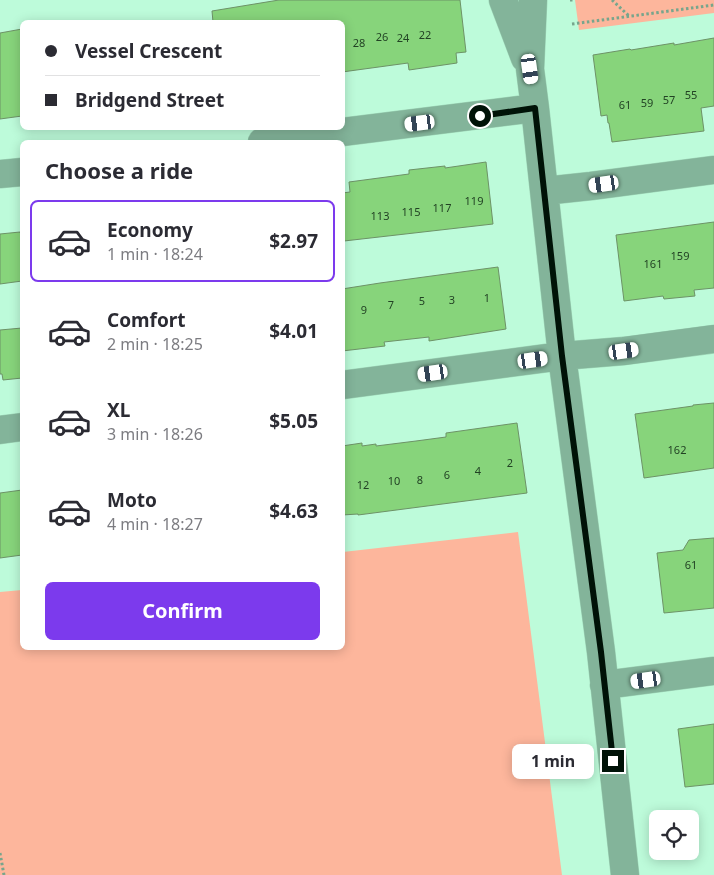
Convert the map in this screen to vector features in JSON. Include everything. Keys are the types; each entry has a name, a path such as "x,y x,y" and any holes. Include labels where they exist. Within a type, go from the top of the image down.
{"street":[{"path":"503,0 530,69"},
{"path":"533,0 530,69 562,356 600,642 625,875"},
{"path":"278,140 535,108"},
{"path":"544,191 714,170"},
{"path":"0,174 20,172"},
{"path":"345,385 562,356 624,351 714,339"},
{"path":"0,430 20,427"},
{"path":"604,685 714,671"}],"path":[{"path":"612,0 630,16"},
{"path":"572,24 714,5"},
{"path":"0,853 4,875"}],"shaded area":[{"path":"575,0 714,0 714,13 579,30"},
{"path":"518,532 562,875 0,875 0,592 20,590 20,650 345,650 345,552"}],"building":[{"path":"279,0 460,0 466,52 456,53 457,63 409,70 408,63 345,72 345,20 213,20 212,11"},
{"path":"20,29 20,116 0,119 0,33"},
{"path":"714,38 714,106 701,108 704,131 612,142 607,115 601,116 593,55"},
{"path":"486,162 493,224 345,241 345,193 350,192 349,182 409,174 409,170 445,166 445,168"},
{"path":"714,222 714,288 694,290 695,296 664,299 663,296 624,301 616,235"},
{"path":"20,232 20,281 0,284 0,234"},
{"path":"498,267 506,329 429,341 429,337 384,342 385,346 345,351 345,289"},
{"path":"20,328 20,378 3,380 2,374 0,374 0,330"},
{"path":"714,403 714,468 644,478 635,414"},
{"path":"517,423 527,493 358,515 345,515 345,446 362,443 362,446 376,444 376,446 446,437 446,433"},
{"path":"20,490 20,555 0,558 0,493"},
{"path":"714,538 714,608 664,613 657,553 683,550 689,540"},
{"path":"714,724 714,784 685,787 678,729"}],"route":[{"path":"480,116 535,108 562,356 601,652 613,761"}]}
